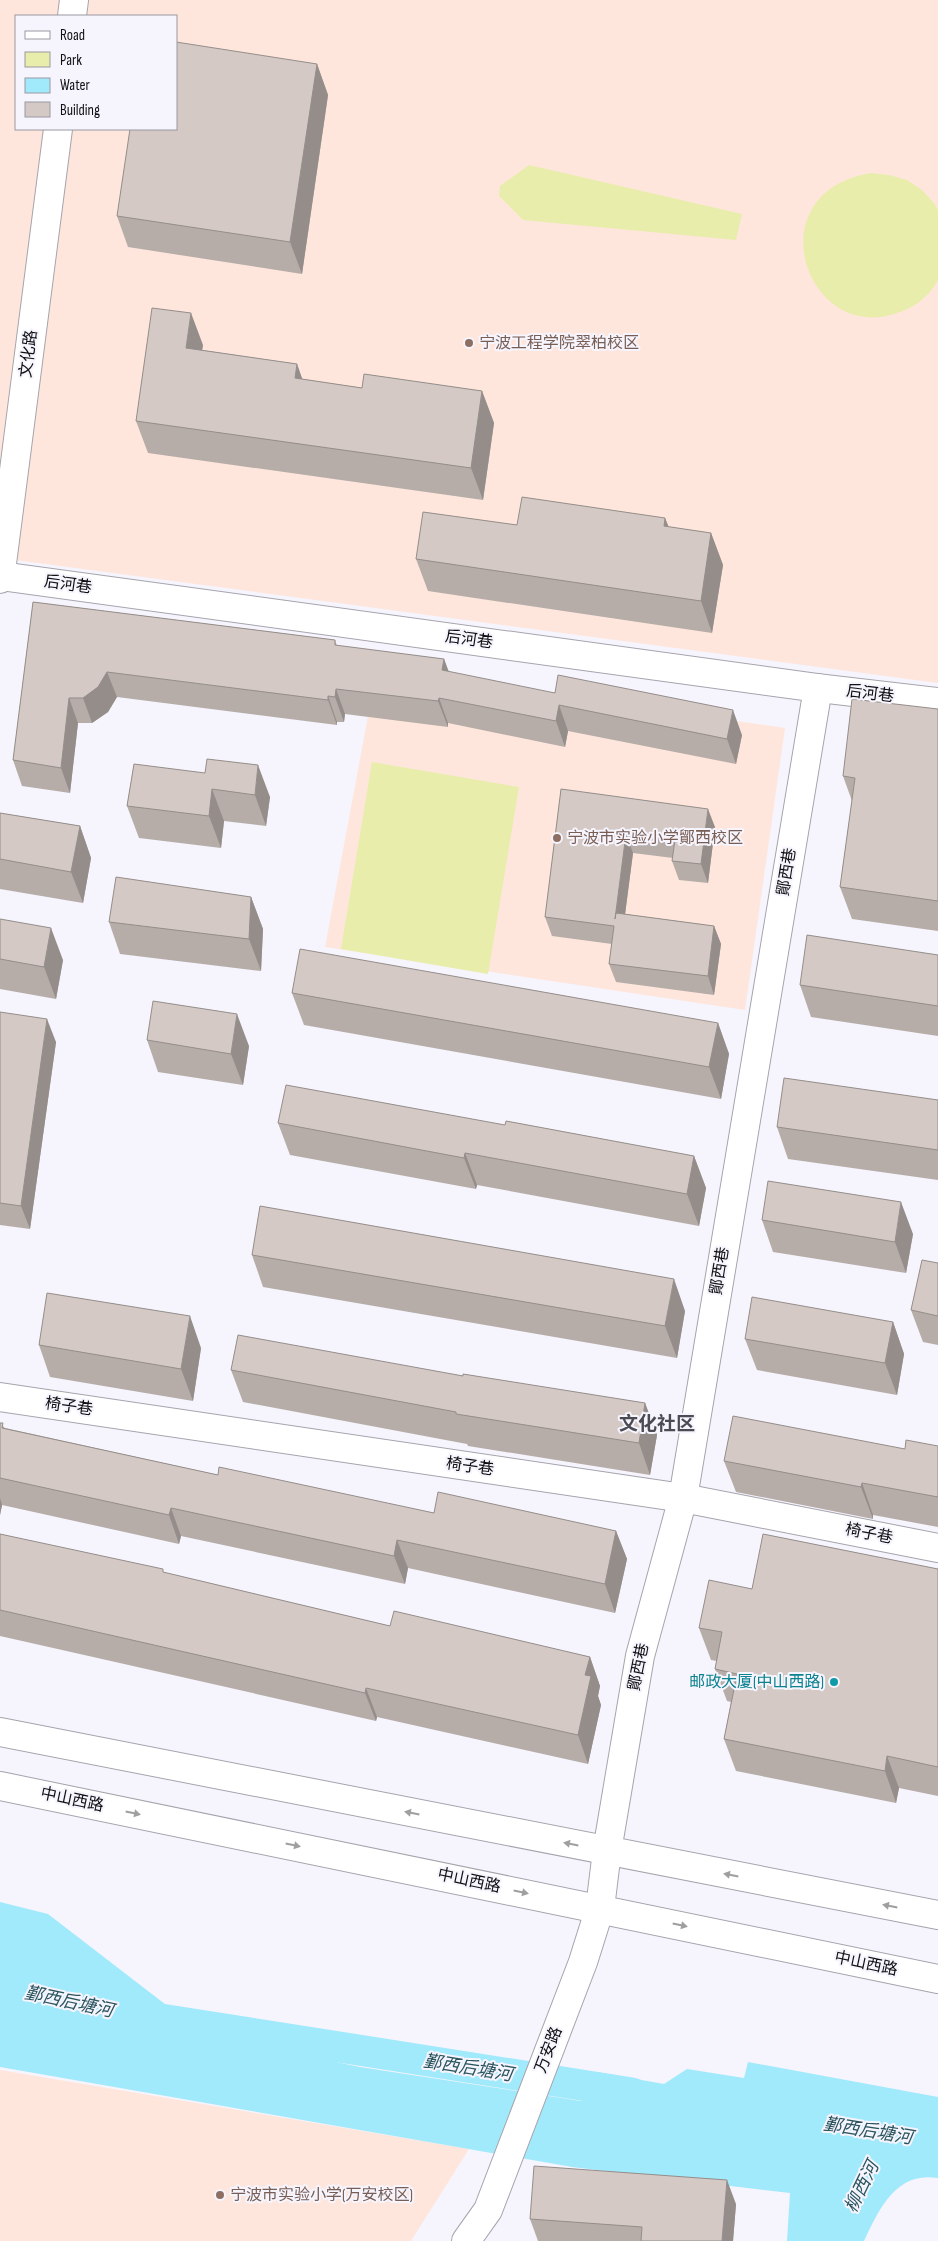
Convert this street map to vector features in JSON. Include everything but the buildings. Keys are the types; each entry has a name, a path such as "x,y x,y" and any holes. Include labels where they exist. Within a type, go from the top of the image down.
{"street":[{"path":"72,15 74,0"},
{"name":"文化路","path":"0,578 58,130"},
{"name":"后河巷","path":"0,578 818,688 938,702"},
{"name":"鄮西巷","path":"607,1851 640,1656 683,1498 818,688"},
{"name":"椅子巷","path":"0,1397 683,1498 938,1548"},
{"path":"0,1732 938,1915"},
{"name":"中山西路","path":"0,1786 938,1979"},
{"name":"万安路","path":"466,2241 488,2210 583,1962 600,1908 607,1851"}],"shaded area":[{"name":"宁波工程学院翠柏校区","path":"0,0 938,0 938,683 0,558"},
{"name":"宁波市实验小学鄮西校区","path":"377,668 785,728 745,1010 325,947"},
{"name":"宁波市实验小学(万安校区)","path":"0,2070 469,2149 411,2241 0,2241"}],"green space":[{"path":"529,165 742,214 736,240 523,220 499,196 500,186"},
{"path":"871,173 907,180 922,190 934,203 938,210 938,280 925,297 907,309 894,314 863,317 837,306 817,287 806,261 804,233 813,207 835,186"},
{"path":"372,762 519,787 488,974 341,949"}],"water":[{"name":"柳西河","path":"0,1902 48,1914 196,2028 231,2040 360,2067 581,2101 597,2072 664,2084 687,2069 744,2078 748,2062 938,2097 938,2178 923,2177 911,2180 900,2186 883,2205 864,2241 787,2241 790,2193 572,2167 0,2067"}],"waterway":[{"name":"鄞西后塘河","path":"148,2017 632,2093"}],"place":[{"name":"宁波工程学院翠柏校区","path":"469,343"},
{"name":"宁波市实验小学鄮西校区","path":"557,838"},
{"name":"邮政大厦(中山西路)","path":"834,1682"},
{"name":"宁波市实验小学(万安校区)","path":"220,2195"}],"district":[{"name":"文化社区","path":"657,1424"}]}
